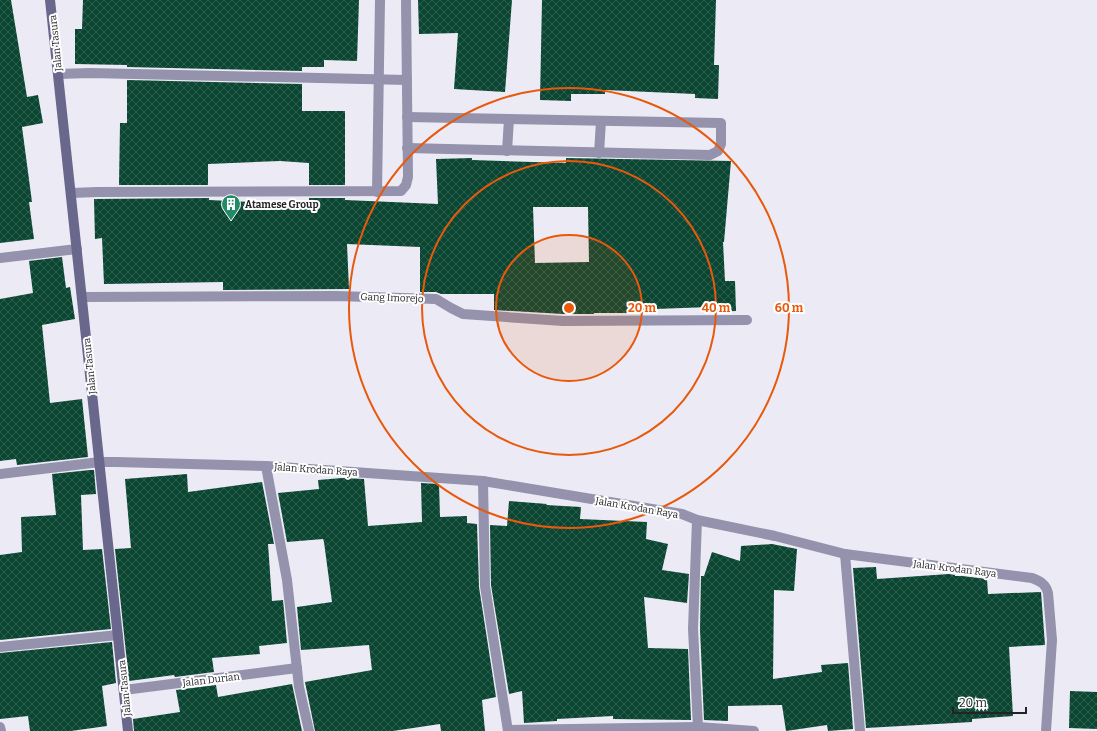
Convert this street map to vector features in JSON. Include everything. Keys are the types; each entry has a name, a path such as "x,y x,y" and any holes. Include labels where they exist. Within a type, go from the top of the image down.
{"street":[{"name":"Jalan Tasura","path":"50,0 128,731"},
{"path":"377,192 380,0"},
{"path":"71,193 377,192 399,191 404,189 408,181 406,0"},
{"path":"58,74 90,73 407,80"},
{"path":"407,117 721,123 721,144 718,151 710,155 407,148"},
{"path":"507,150 508,119"},
{"path":"599,153 601,121"},
{"path":"0,258 77,249"},
{"name":"Gang Imorejo","path":"82,297 336,296 436,299 463,314 563,320 747,320"},
{"name":"Jalan Krodan Raya","path":"0,474 100,462 266,466 483,481 682,514 697,520 775,536 845,554 1032,578 1044,583 1048,593 1052,640 1046,731"},
{"path":"266,466 287,580 299,687 309,731"},
{"path":"483,481 485,586 508,730 698,727 754,731"},
{"path":"697,520 693,629 698,727"},
{"path":"845,554 860,731"},
{"path":"0,647 118,635"},
{"name":"Jalan Durian","path":"124,690 297,668"},
{"path":"0,727 1,731"}],"building":[{"path":"0,0 11,0 27,97 38,95 43,123 22,127 32,202 29,202 34,239 0,243"},
{"path":"83,0 359,0 357,61 324,60 324,67 302,67 302,71 127,67 127,65 75,64 75,29 82,29"},
{"path":"418,0 512,0 505,92 454,89 458,33 419,34"},
{"path":"542,0 716,0 714,65 719,65 718,99 695,98 695,94 605,90 605,94 571,94 571,101 540,100"},
{"path":"127,80 302,84 302,111 345,111 345,185 309,185 309,163 280,161 208,164 208,185 119,185 120,123 127,123"},
{"path":"472,158 472,160 566,163 566,158 731,161 723,242 725,281 735,281 736,311 711,312 710,307 655,309 655,313 594,314 563,314 494,310 494,294 441,294 436,292 420,292 420,247 347,244 349,289 223,290 223,282 104,284 102,238 95,239 94,199 209,198 209,200 309,205 309,198 345,198 345,200 438,204 436,159","holes":["533,207 588,207 589,262 535,263"]},
{"path":"62,257 66,288 70,287 75,319 42,325 50,403 82,399 88,457 17,465 16,459 0,461 0,299 33,293 29,261"},
{"path":"94,470 96,494 81,495 83,550 102,549 111,629 0,640 0,555 22,552 21,517 56,515 52,474"},
{"path":"187,474 188,492 262,482 274,544 268,544 272,601 283,600 287,643 259,646 260,654 212,658 214,672 175,677 174,675 129,681 115,549 131,548 125,479"},
{"path":"342,478 364,479 368,526 422,522 421,483 439,484 440,517 467,516 467,523 477,524 479,587 496,697 482,700 485,731 441,731 440,724 393,731 315,731 305,682 372,670 369,645 301,650 297,607 332,602 324,542 323,539 287,542 278,493 319,489 318,480"},
{"path":"509,501 581,507 580,519 647,522 646,539 668,544 662,570 689,574 687,603 644,597 648,648 688,649 691,720 613,719 613,716 557,719 557,721 524,723 522,691 509,694 491,585 490,525 507,526"},
{"path":"772,544 797,549 794,591 774,590 773,679 822,672 821,665 848,663 853,729 828,731 827,725 786,731 782,705 728,706 728,721 704,720 700,629 701,576 704,576 712,552 740,561 741,546"},
{"path":"876,567 877,579 949,574 955,576 987,579 988,594 1041,592 1045,645 1009,647 1013,716 972,719 972,722 866,728 853,568"},
{"path":"112,642 116,683 102,686 107,726 71,731 30,731 28,716 0,719 0,653"},
{"path":"292,684 302,731 134,731 133,719 180,712 176,690 216,685 218,697"},
{"path":"1070,691 1097,692 1097,729 1069,728"}],"place":[{"name":"Atamese Group","path":"231,221"}]}
